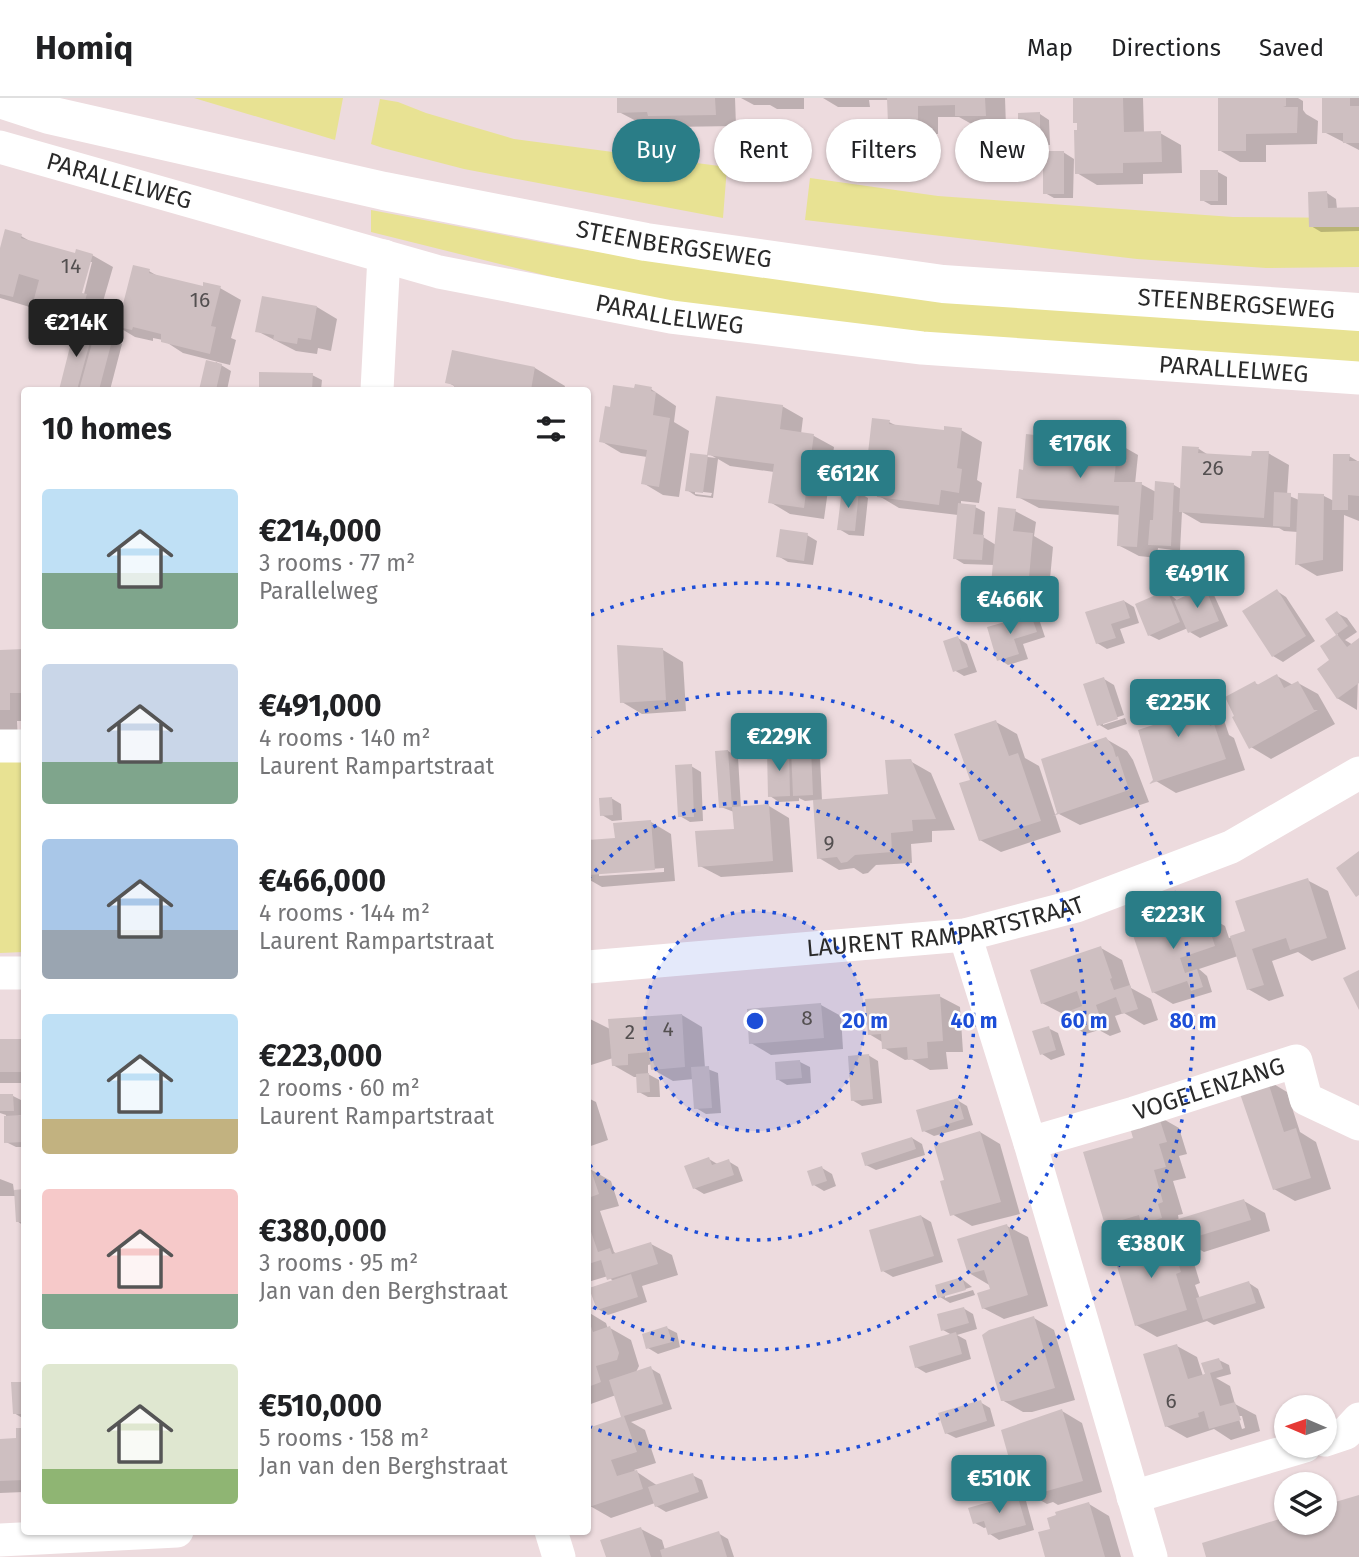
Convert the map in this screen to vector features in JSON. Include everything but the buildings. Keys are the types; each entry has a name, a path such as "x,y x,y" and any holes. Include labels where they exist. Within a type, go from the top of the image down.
{"main road":[{"name":"STEENBERGSEWEG","path":"0,99 50,115 384,191 646,242 943,284 1359,312"}],"street":[{"name":"PARALLELWEG","path":"0,147 439,272 671,317 922,348 1359,378"},
{"path":"377,387 384,256"},
{"path":"0,746 21,746"},
{"name":"LAURENT RAMPARTSTRAAT","path":"591,967 965,935 1076,906 1231,847 1359,773"},
{"path":"965,935 1030,1143 1151,1557"},
{"path":"0,973 21,973"},
{"name":"VOGELENZANG","path":"1030,1143 1296,1061 1306,1099 1359,1124"},
{"path":"1337,1436 1346,1433 1359,1419"},
{"path":"1133,1497 1274,1455"},
{"path":"0,1540 98,1535"},
{"path":"552,1535 559,1557"}],"shaded area":[{"path":"194,98 343,98 335,140"},
{"path":"380,99 398,102 514,139 612,152 612,182 700,182 700,163 714,165 714,182 726,182 723,218 464,169 371,144"},
{"path":"812,178 938,196 1233,217 1359,218 1359,267 1266,268 1137,259 805,220"},
{"path":"371,210 561,246 804,283 1359,326 1359,368 997,348 628,296 371,232"},
{"path":"0,760 21,760 21,952 0,953"}]}
